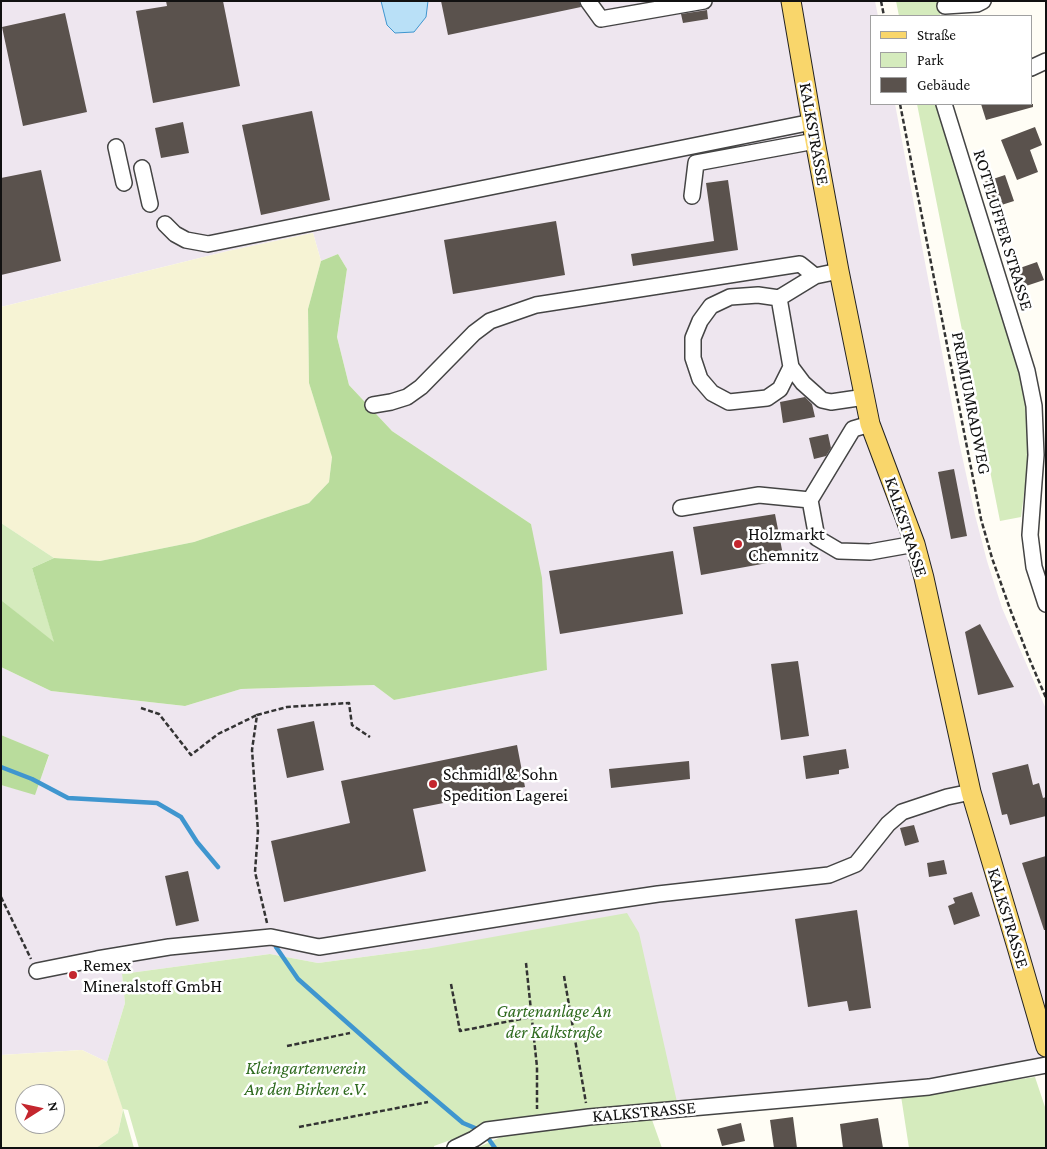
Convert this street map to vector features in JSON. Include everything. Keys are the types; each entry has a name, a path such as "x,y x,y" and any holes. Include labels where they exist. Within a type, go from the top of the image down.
{"main road":[{"name":"KALKSTRASSE","path":"791,1 839,271 870,424 915,544 970,792 1046,1047"}],"street":[{"path":"588,1 601,19 704,1"},
{"path":"945,8 977,4 984,1"},
{"path":"1032,68 1046,62"},
{"name":"ROTTLUFFER STRASSE","path":"944,105 1028,371 1034,406 1036,455 1030,535 1034,567 1046,604"},
{"path":"165,224 175,234 186,240 208,244 812,122"},
{"path":"692,196 696,163 815,141"},
{"path":"116,147 124,183"},
{"path":"142,168 150,204"},
{"path":"373,406 407,396 421,387 474,333 490,321 536,305 800,264 815,276"},
{"path":"792,367 780,389 767,398 728,402 712,393 700,378 693,358 693,338 700,321 711,306 730,297 758,295 779,298 815,276 839,271"},
{"path":"779,298 792,367 803,382 822,400 831,402 865,397"},
{"path":"870,424 853,429 810,500 817,538 839,551 870,552 915,544"},
{"path":"681,508 759,495 810,500"},
{"path":"37,971 169,947 271,937 319,947 658,894 829,875 856,864 888,824 902,812 947,797 970,792"},
{"name":"KALKSTRASSE","path":"455,1148 487,1130 589,1117 929,1087 1046,1065"}],"path":[{"path":"881,1 884,15"},
{"name":"PREMIUMRADWEG","path":"900,105 981,519 1010,609 1028,658 1046,698"},
{"path":"141,708 159,714 190,754 218,734 257,715 288,707 349,703 352,725 370,737"},
{"path":"257,715 252,750 258,831 255,872 271,937"},
{"path":"1,897 37,971"},
{"path":"526,963 537,1067 537,1124"},
{"path":"564,976 589,1117"},
{"path":"451,984 460,1031 531,1017"},
{"path":"287,1046 350,1033"},
{"path":"299,1127 428,1102"}],"shaded area":[{"path":"1,1 875,1 878,15 870,15 870,105 895,105 959,442 975,515 1002,608 1046,709 1046,1065 929,1087 678,1110 431,948 318,963 270,954 122,974 125,1003 107,1062 82,1050 1,1055 1,785 35,794 49,756 1,735 1,667 51,691 185,706 241,689 374,685 394,700 547,670 531,524 392,431 349,385 337,337 347,269 338,254 321,261 313,233 228,251 1,307"},
{"path":"313,233 321,261 308,309 309,383 332,456 329,482 309,503 194,542 100,561 54,558 1,523 1,307 228,251"},
{"path":"82,1050 107,1062 123,1109 118,1133 96,1148 1,1148 1,1055"}],"green space":[{"path":"896,1 941,1 940,15 899,15"},
{"path":"917,105 940,105 1020,373 1027,408 1029,455 1021,517 1000,521"},
{"path":"338,254 347,269 337,337 349,385 392,431 531,524 542,578 547,670 394,700 374,685 241,689 185,706 51,691 1,667 1,600 54,642 32,568 54,558 100,561 194,542 309,503 329,482 332,457 309,383 308,309 321,261"},
{"path":"1,523 54,558 32,568 55,644 1,600"},
{"path":"1,735 49,755 35,795 1,785"},
{"path":"627,913 639,933 677,1102 470,1133 434,1146 434,1148 139,1148 128,1110 123,1109 134,1148 96,1148 118,1133 123,1110 107,1062 125,1003 122,974 270,954 318,963 431,948"},
{"path":"1035,1077 1046,1110 1046,1148 909,1148 901,1096"},
{"path":"651,1117 662,1148 477,1148 505,1135"}],"water":[{"path":"381,1 428,1 426,17 414,32 395,33 387,25"}],"building":[{"path":"166,1 223,1 240,86 153,103 136,11 167,6"},
{"path":"441,1 579,1 581,7 448,35"},
{"path":"707,10 708,19 683,23 681,14"},
{"path":"65,13 87,112 23,126 2,27"},
{"path":"1033,104 1033,107 986,120 981,105"},
{"path":"312,111 330,200 261,215 242,125"},
{"path":"183,122 189,153 161,158 155,128"},
{"path":"1035,127 1042,145 1030,150 1038,172 1017,180 1001,140"},
{"path":"41,170 61,261 1,275 1,178"},
{"path":"1005,175 1014,201 992,208 984,182"},
{"path":"728,180 738,250 633,266 631,254 714,241 706,183"},
{"path":"556,221 565,275 453,294 444,240"},
{"path":"1037,262 1044,280 1023,287 1017,269"},
{"path":"805,397 812,404 815,417 783,423 780,402"},
{"path":"828,434 831,448 826,456 814,459 809,438"},
{"path":"954,469 967,536 951,539 938,472"},
{"name":"Holzmarkt Chemnitz","path":"775,514 784,560 701,575 693,527"},
{"path":"673,551 683,614 560,634 549,571"},
{"path":"980,624 1014,687 978,695 965,632"},
{"path":"798,661 809,736 781,740 771,664"},
{"path":"314,721 324,770 287,778 277,729"},
{"path":"517,745 525,787 413,809 426,871 284,902 271,841 350,823 341,781"},
{"path":"846,749 849,768 839,770 839,774 806,779 803,756"},
{"path":"689,761 690,779 611,788 609,769"},
{"path":"1028,764 1033,785 1039,783 1043,798 1046,797 1046,816 1010,825 1007,814 1002,815 992,773"},
{"path":"914,825 919,842 905,846 900,828"},
{"path":"1046,856 1046,930 1044,930 1022,863"},
{"path":"944,860 947,874 929,877 927,863"},
{"path":"188,871 199,921 176,926 165,876"},
{"path":"972,892 980,916 954,925 948,906 955,903 953,898"},
{"path":"857,910 871,1008 849,1011 847,1001 808,1007 795,919"},
{"path":"793,1117 797,1148 774,1148 770,1120"},
{"path":"878,1118 883,1148 843,1148 840,1124"},
{"path":"741,1123 745,1141 722,1146 717,1129"}],"waterway":[{"path":"1,767 32,779 68,798 157,803 181,817 197,842 218,867"},
{"path":"276,947 298,979 463,1123 475,1128 488,1138 495,1148"}],"place":[{"name":"Holzmarkt Chemnitz","path":"738,544"},
{"name":"Schmidl & Sohn Spedition Lagerei","path":"433,784"},
{"name":"Remex Mineralstoff GmbH","path":"73,975"}],"park label":[{"name":"Gartenanlage An der Kalkstraße","path":"554,1021"},
{"name":"Kleingartenverein An den Birken e.V.","path":"306,1078"}]}
